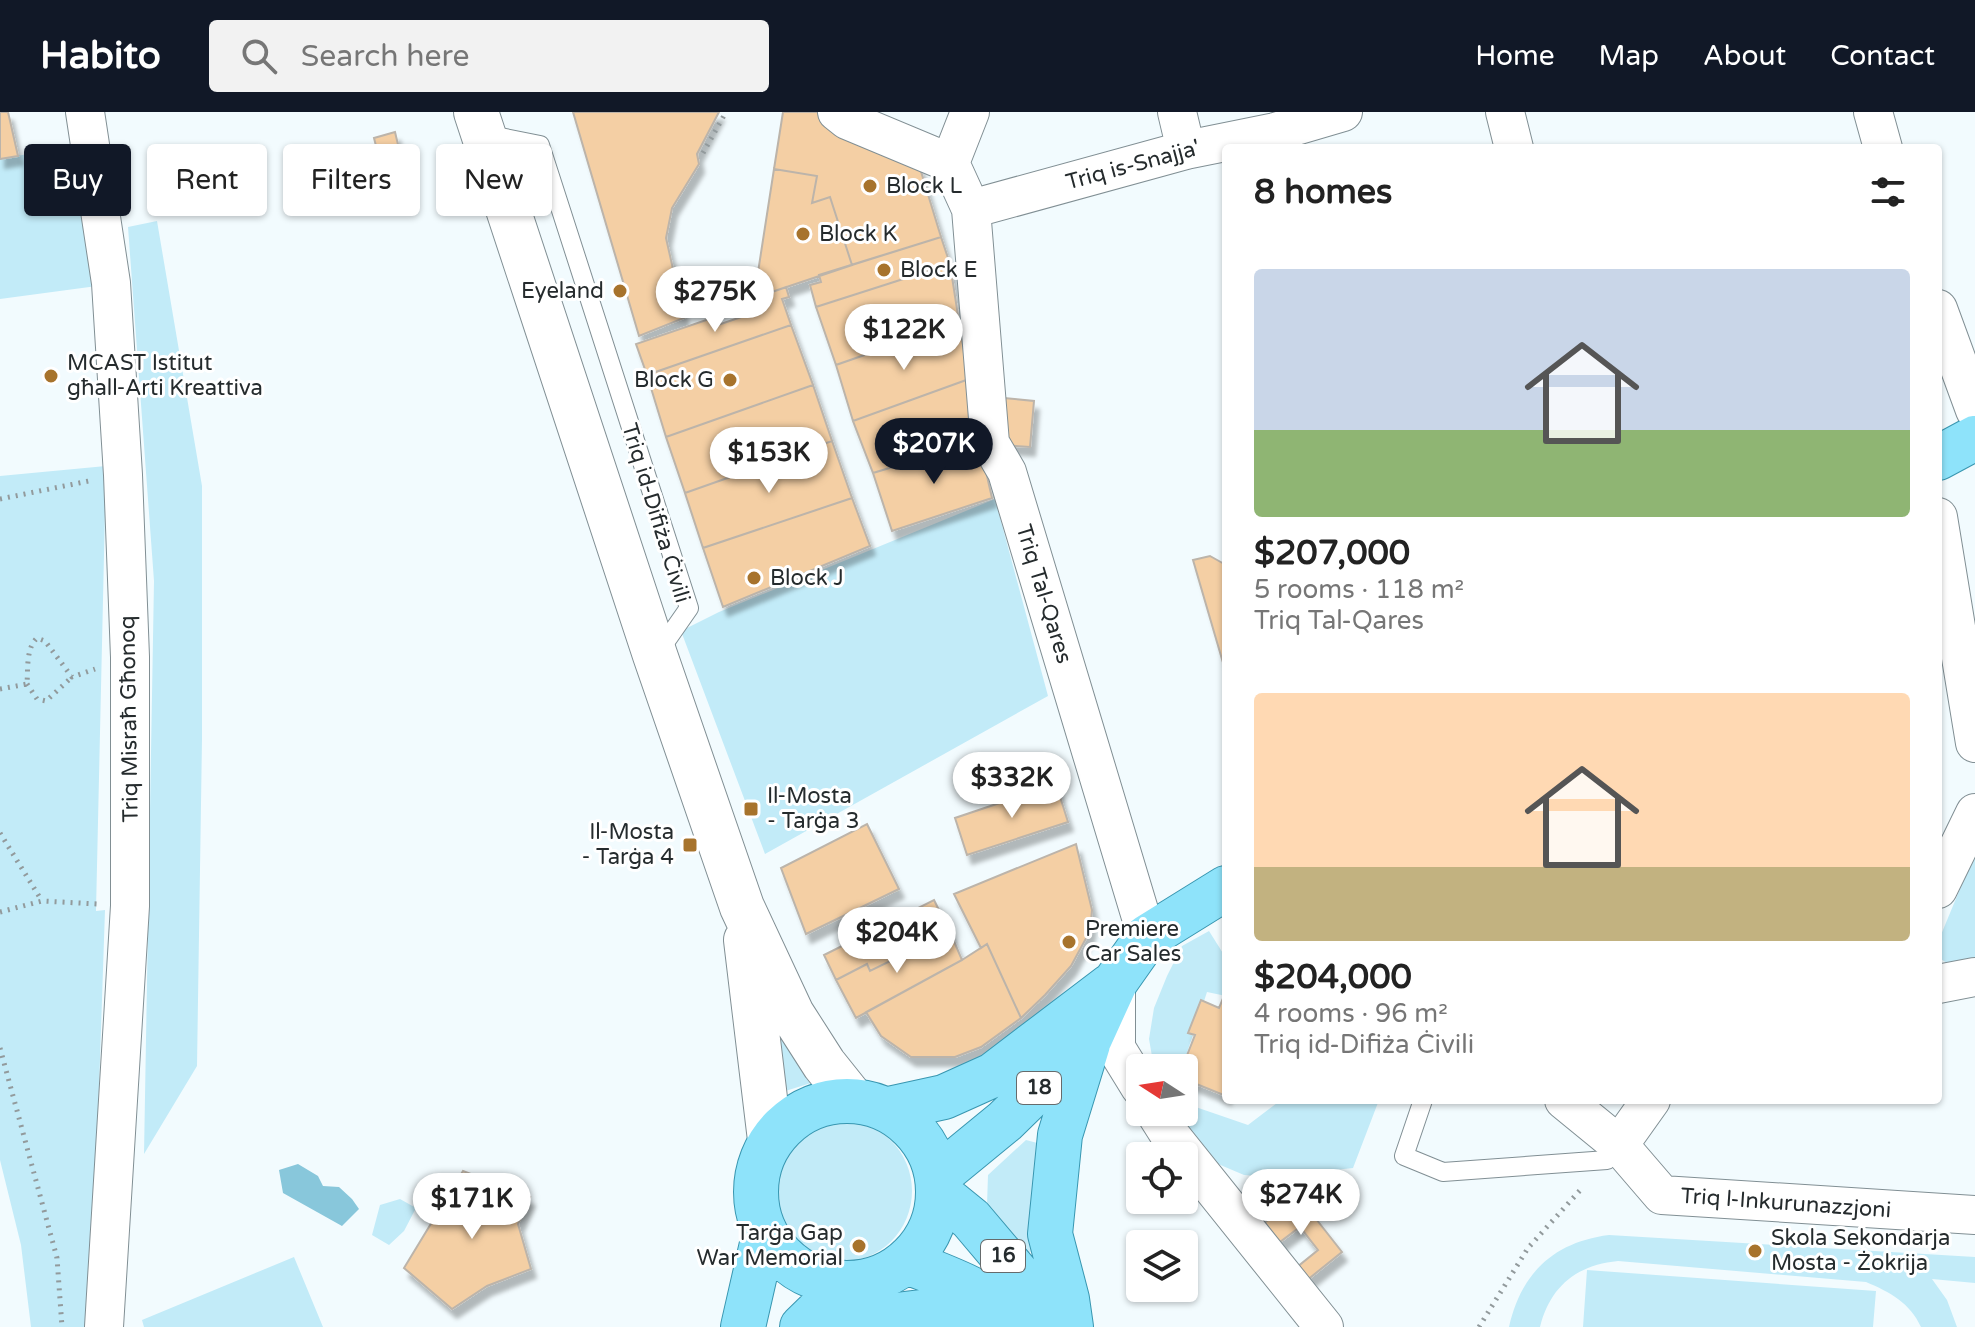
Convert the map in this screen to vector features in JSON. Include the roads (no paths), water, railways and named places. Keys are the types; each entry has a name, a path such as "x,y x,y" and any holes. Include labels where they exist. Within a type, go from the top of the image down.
{"main road":[{"name":"Triq id-Difiża Ċivili","path":"479,123 742,907 792,1014 824,1064 870,1104"},
{"path":"1942,456 1975,438"},
{"name":"18","path":"938,1184 1090,1038 1116,981 1147,937 1222,890"},
{"name":"Triq id-Difiża Ċivili","path":"742,907 770,1140"},
{"name":"18","path":"870,1104 944,1097 993,1075 1116,981"},
{"path":"1071,1327 1050,1234 1060,1135 1090,1038"},
{"path":"743,1327 764,1235 754,1187 770,1140 806,1109 870,1104"},
{"name":"16","path":"870,1104 921,1137 938,1184 1053,1316 1057,1327"},
{"path":"764,1235 798,1271 845,1285 878,1279 907,1262 930,1230 938,1184"},
{"name":"16","path":"907,1262 990,1299 1026,1327"},
{"path":"802,1327 845,1285"},
{"path":"853,1327 872,1318 971,1318 985,1327"}],"street":[{"name":"Triq Misraħ Għonoq","path":"85,112 111,283 130,657 130,906 104,1327"},
{"path":"837,112 847,120 950,163 970,112"},
{"path":"1177,112 1186,150"},
{"name":"Triq is-Snajja'","path":"1241,144 1277,140 1343,112"},
{"path":"1505,112 1513,144"},
{"path":"1873,112 1882,144"},
{"name":"Triq is-Snajja'","path":"971,209 1186,150 1222,146"},
{"name":"Triq Tal-Qares","path":"950,163 971,209 990,443 1007,472 1147,937"},
{"path":"1942,320 1975,410"},
{"path":"1942,541 1975,743"},
{"path":"1942,881 1975,813"},
{"path":"1942,983 1975,977"},
{"path":"1116,981 1116,1048 1126,1064"},
{"name":"Triq l-Inkurunazzjoni","path":"1568,1104 1613,1153 1662,1195 1975,1215"},
{"path":"1613,1153 1648,1104"},
{"path":"1164,1126 1324,1327"}],"lane":[{"path":"1422,1104 1404,1156 1443,1172 1613,1153"}],"place":[{"name":"Block L","path":"870,186"},
{"name":"Block K","path":"803,234"},
{"name":"Block E","path":"884,270"},
{"name":"Eyeland","path":"620,291"},
{"name":"MCAST Istitut għall-Arti Kreattiva","path":"51,376"},
{"name":"Block G","path":"730,380"},
{"name":"Block J","path":"754,578"},
{"name":"Il-Mosta - Tarġa 3","path":"751,809"},
{"name":"Il-Mosta - Tarġa 4","path":"690,845"},
{"name":"Premiere Car Sales","path":"1069,942"},
{"name":"Tarġa Gap War Memorial","path":"859,1246"},
{"name":"Skola Sekondarja Mosta - Żokrija","path":"1755,1251"}]}
